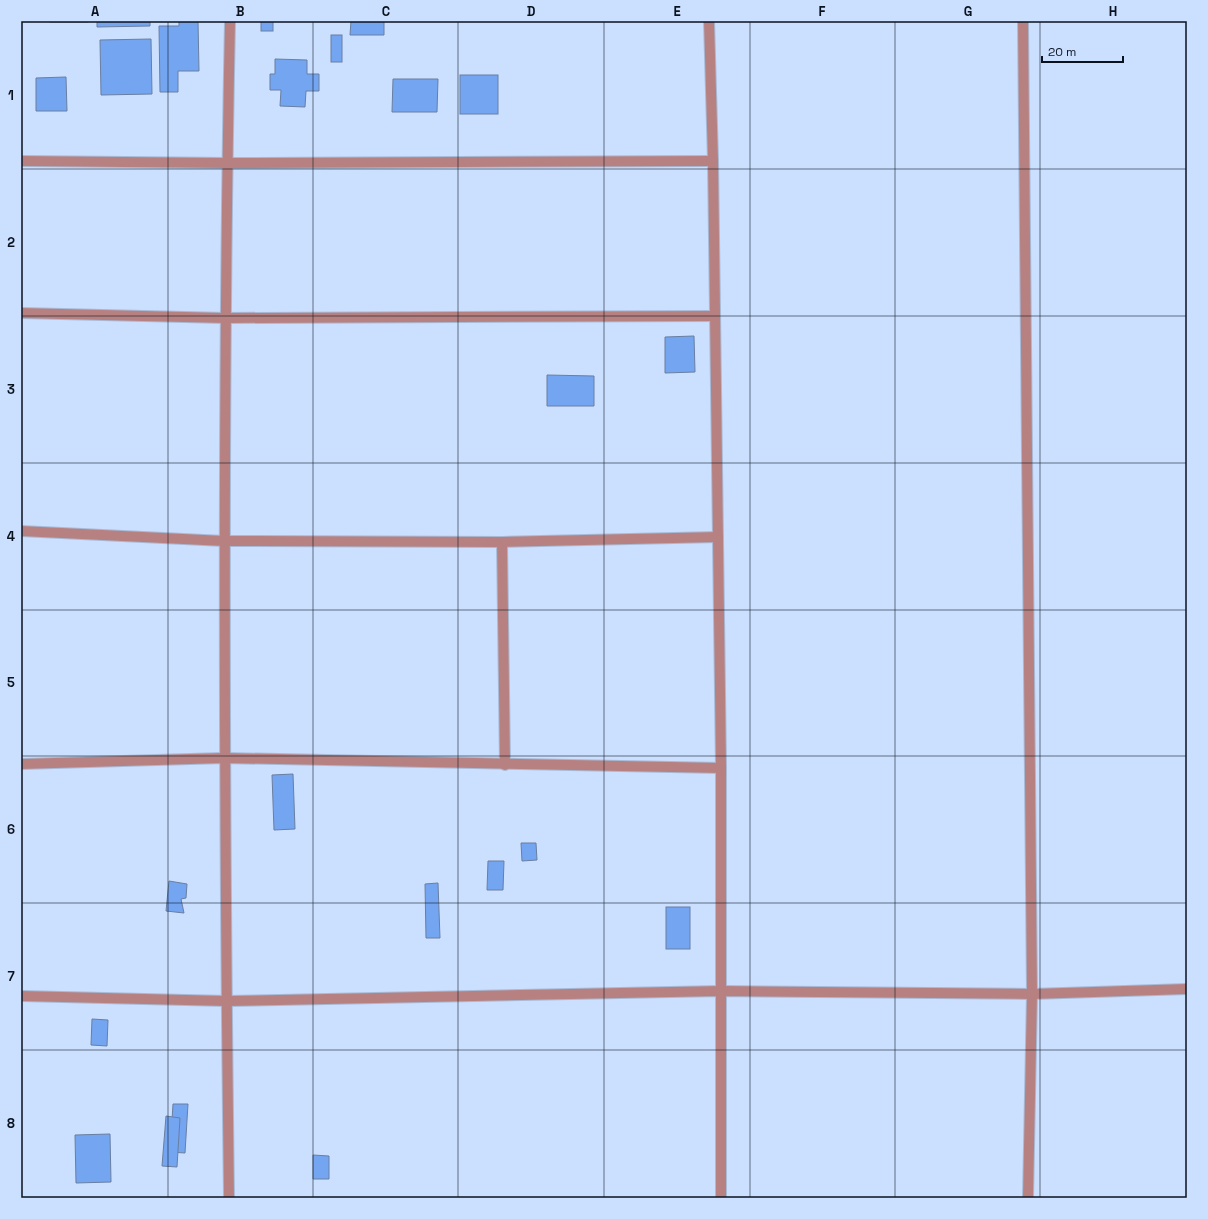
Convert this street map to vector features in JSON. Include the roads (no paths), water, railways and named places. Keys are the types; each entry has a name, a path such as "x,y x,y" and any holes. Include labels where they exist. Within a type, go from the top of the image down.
{"street":[{"path":"229,1198 224,758 224,541 225,318 230,21"},
{"path":"709,21 713,161 721,768 721,1198"},
{"path":"1024,21 1032,994 1028,1198"},
{"path":"21,161 227,163 713,161"},
{"path":"21,313 225,318 714,316"},
{"path":"21,531 224,541 502,542 718,537"},
{"path":"502,542 505,765"},
{"path":"21,764 224,758 505,765 721,768"},
{"path":"21,996 227,1000 721,991 1032,994 1187,989"}]}
